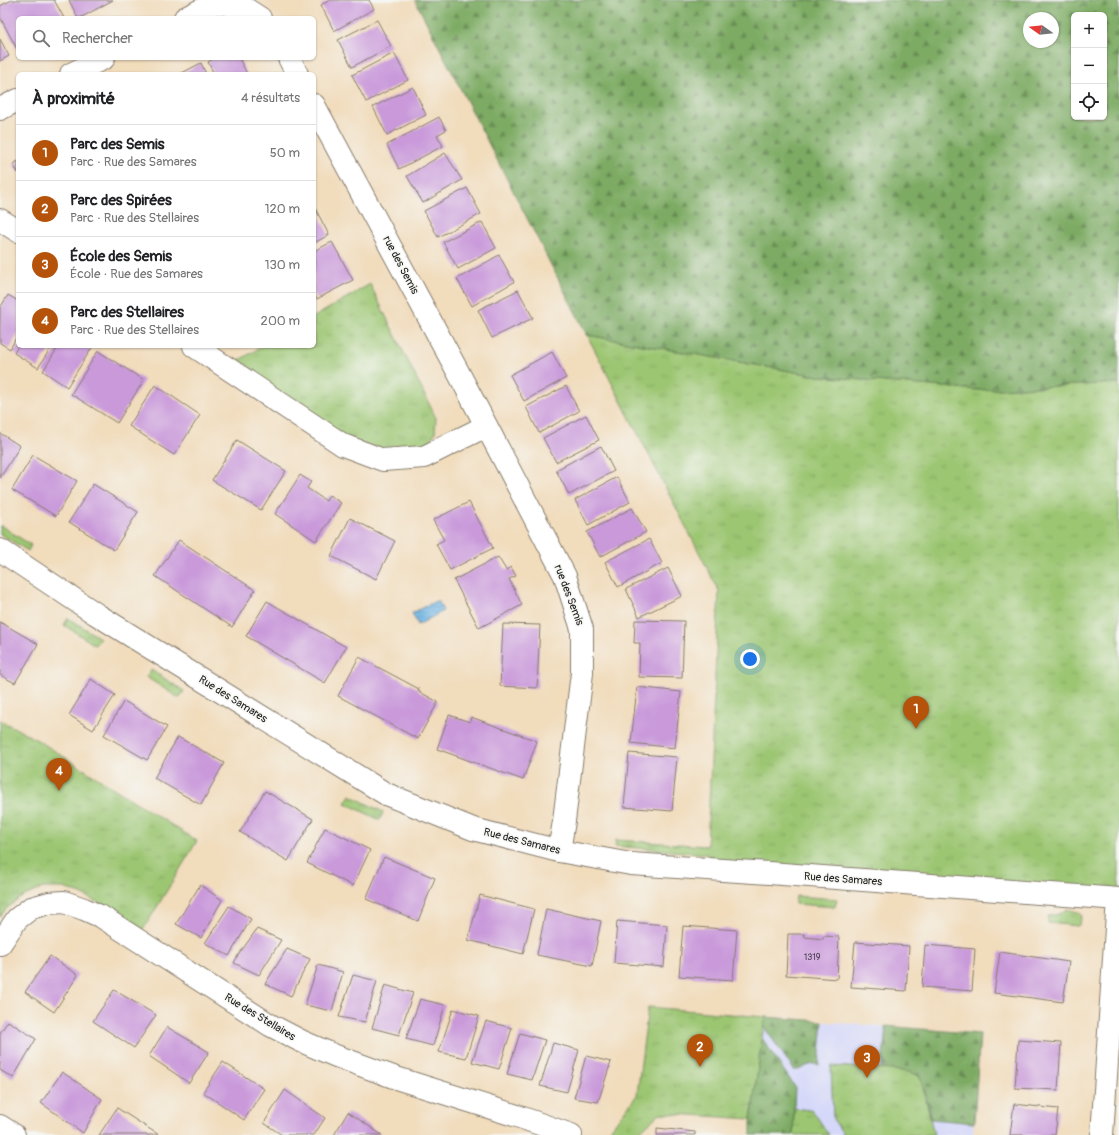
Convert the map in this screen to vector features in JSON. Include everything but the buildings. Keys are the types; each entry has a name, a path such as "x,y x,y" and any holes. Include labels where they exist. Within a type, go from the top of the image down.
{"street":[{"path":"189,16 215,3 243,7 257,16"},
{"path":"76,72 100,60"},
{"path":"290,60 296,72"},
{"path":"0,109 16,101"},
{"name":"rue des Semis","path":"316,109 458,370 564,576 582,629 582,673 559,851"},
{"path":"0,220 16,230"},
{"path":"197,348 343,445 383,460 424,457 486,426"},
{"name":"Rue des Samares","path":"0,550 96,614 386,794 473,829 559,851 631,864 1118,899"},
{"path":"1102,1135 1118,899"},
{"name":"Rue des Stellaires","path":"0,944 17,919 31,908 49,903 64,902 102,917 270,1025 301,1041 336,1056 388,1075 517,1116 571,1135"},
{"path":"0,1126 14,1135"}],"shaded area":[{"path":"765,1017 980,1034 973,1135 751,1135 751,1119"}],"green space":[{"path":"415,0 1119,0 1119,383 978,390 818,376 587,335"},
{"path":"370,284 436,418 435,433 426,446 400,453 343,440 234,363 260,348 316,348 316,316"},
{"path":"587,335 818,376 978,390 1119,383 1119,898 707,868 707,854 615,846 616,840 707,846 719,591"},
{"path":"0,525 31,545 28,551 0,534"},
{"path":"68,618 100,638 95,645 64,625"},
{"path":"151,670 184,691 179,698 146,677"},
{"path":"0,720 39,741 197,841 143,930 108,908 81,894 64,888 43,888 22,897 6,909 0,917"},
{"path":"350,795 383,812 380,820 345,803"},
{"path":"796,896 837,899 835,907 795,904"},
{"path":"1067,909 1078,912 1082,915 1078,926 1048,923 1048,916 1060,914"},
{"path":"648,1007 765,1017 751,1119 660,1113 636,1135 606,1135 637,1095"},
{"path":"765,1017 823,1021 819,1065 815,1064 794,1070 764,1027"},
{"path":"886,1026 980,1034 974,1123 931,1119 920,1078 909,1072 882,1069"},
{"path":"762,1038 795,1087 793,1135 751,1135 751,1119"},
{"path":"831,1066 902,1070 919,1076 934,1135 844,1135 833,1119"},
{"path":"794,1108 813,1111 829,1135 793,1135"}],"water":[{"path":"438,600 443,611 418,625 412,613"}],"place":[{"name":"Parc des Semis","path":"916,729"},
{"name":"Parc des Stellaires","path":"59,791"},
{"name":"Parc des Spirées","path":"700,1067"},
{"name":"École des Semis","path":"867,1078"}]}
